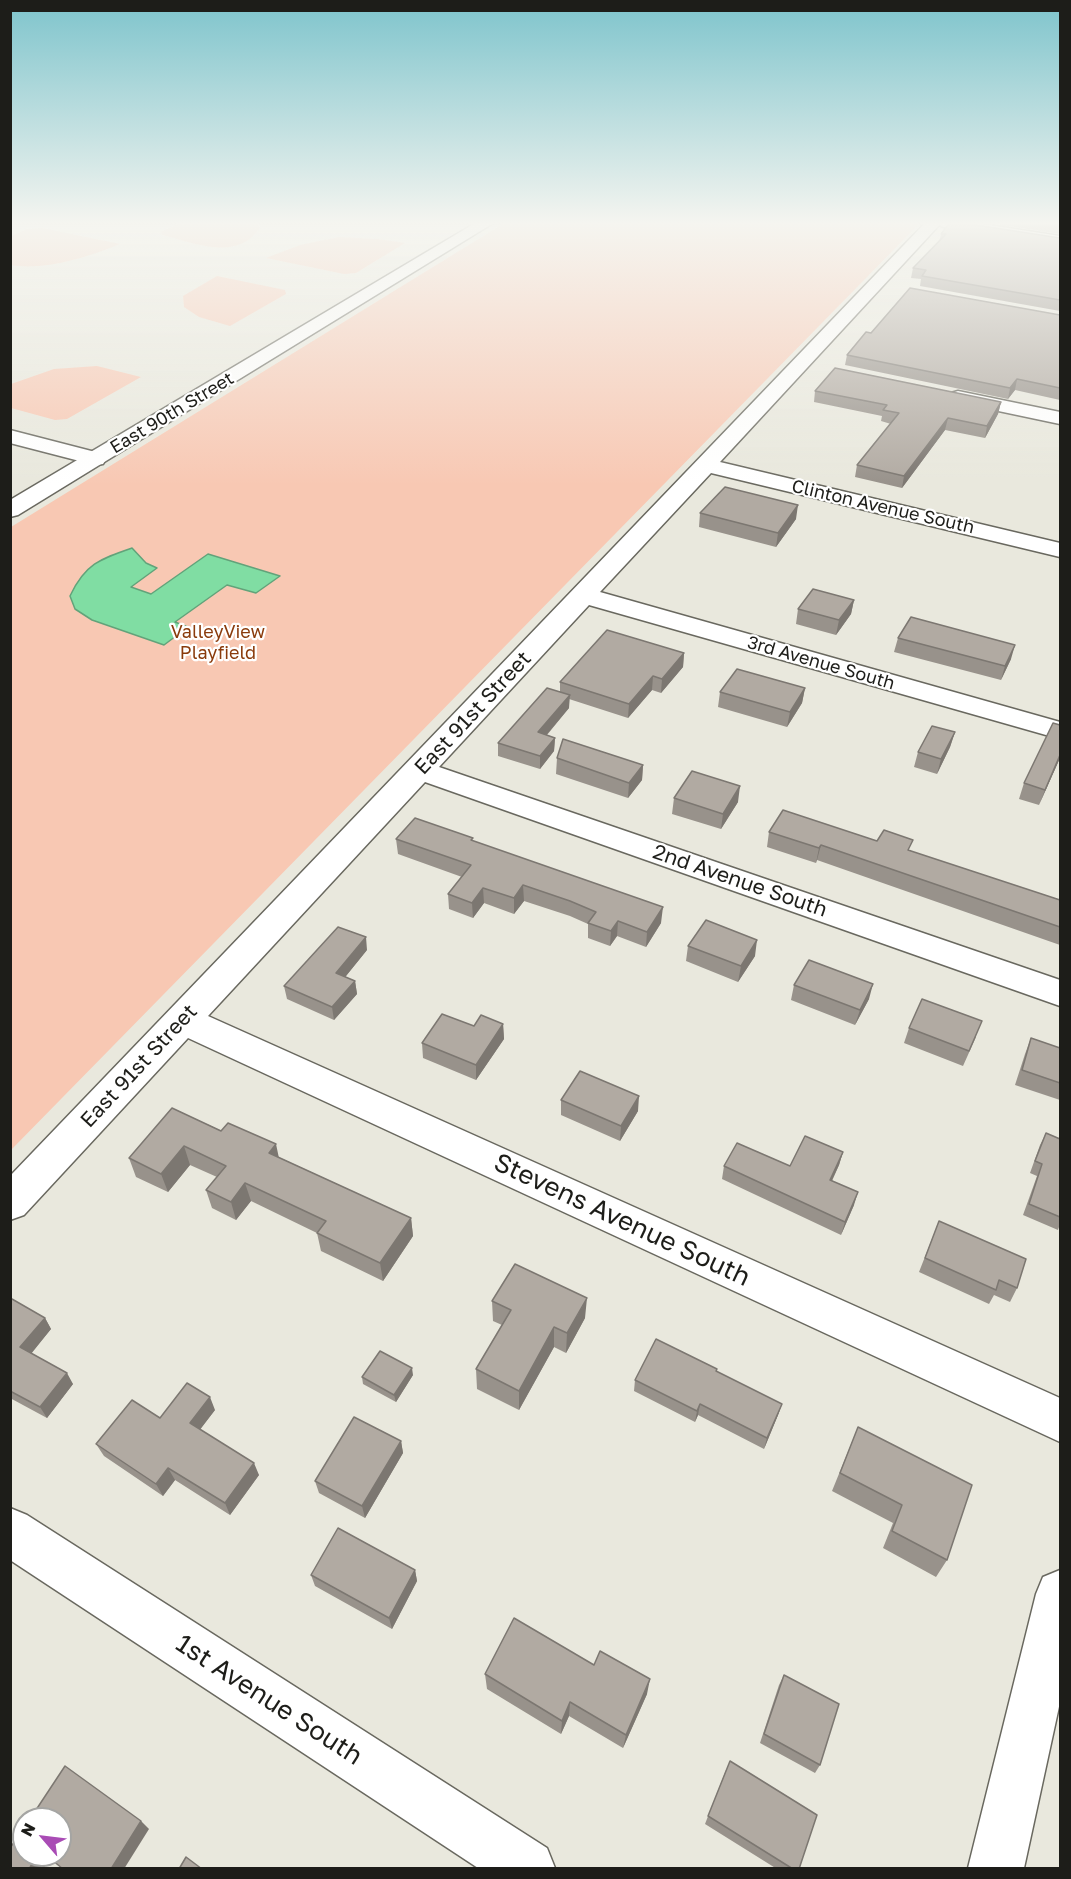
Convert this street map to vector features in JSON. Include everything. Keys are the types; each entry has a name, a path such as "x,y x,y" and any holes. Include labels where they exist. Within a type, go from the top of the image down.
{"street":[{"name":"East 90th Street","path":"10,510 342,310"},
{"name":"East 91st Street","path":"10,1203 705,465 812,367 865,310"},
{"path":"936,392 1060,418"},
{"path":"10,436 95,459"},
{"name":"Clinton Avenue South","path":"705,465 1060,550"},
{"name":"3rd Avenue South","path":"582,596 1060,731"},
{"name":"2nd Avenue South","path":"419,770 1060,993"},
{"name":"Stevens Avenue South","path":"183,1020 1060,1420"},
{"name":"1st Avenue South","path":"10,1532 527,1869"},
{"path":"996,1869 1060,1594"}],"green space":[{"path":"188,310 259,310 230,326 199,317"},
{"name":"ValleyView Playfield","path":"364,310 835,310 11,1150 11,527"},
{"path":"97,366 141,377 67,419 55,420 11,408 11,384 54,369"}],"shaded area":[{"path":"132,548 146,563 157,568 131,587 151,594 208,554 280,576 256,593 227,585 175,622 188,627 164,645 92,620 75,609 70,596 82,577 95,564"}],"building":[{"path":"891,310 1030,310 1060,315 1060,388 1017,379 1010,388 847,355 866,332 871,333"},
{"path":"835,368 1001,402 987,426 948,418 904,476 857,465 899,413 883,410 887,405 815,391"},
{"path":"725,487 798,505 778,533 700,513"},
{"path":"813,589 854,600 839,620 798,609"},
{"path":"911,617 1015,645 1005,666 898,638"},
{"path":"607,630 684,653 662,679 653,676 629,704 560,682"},
{"path":"737,669 805,688 790,712 720,692"},
{"path":"547,688 570,695 538,732 555,738 540,756 498,743"},
{"path":"1053,723 1060,725 1060,755 1045,790 1024,783"},
{"path":"932,726 955,732 941,759 918,752"},
{"path":"563,739 643,765 629,783 557,758"},
{"path":"692,771 740,786 723,814 674,798"},
{"path":"783,810 877,841 884,830 913,840 908,850 1060,900 1060,927 821,845 819,848 769,832"},
{"path":"415,818 663,907 647,932 618,921 611,931 588,923 596,912 523,885 514,898 483,888 472,903 448,894 471,865 396,839"},
{"path":"706,920 757,940 741,966 688,946"},
{"path":"338,927 366,937 336,973 355,981 332,1007 284,986"},
{"path":"809,960 873,984 860,1010 794,985"},
{"path":"922,999 982,1021 969,1051 909,1028"},
{"path":"442,1014 474,1026 481,1015 503,1024 476,1065 422,1043"},
{"path":"1031,1038 1060,1048 1060,1083 1022,1070"},
{"path":"580,1071 639,1096 621,1126 561,1100"},
{"path":"172,1108 221,1131 228,1123 276,1144 269,1153 411,1218 380,1263 317,1233 326,1221 245,1183 231,1202 206,1190 226,1166 184,1146 161,1174 129,1158"},
{"path":"1046,1133 1060,1139 1060,1217 1029,1204 1042,1164 1035,1161"},
{"path":"805,1136 843,1152 830,1180 858,1192 845,1222 724,1166 737,1143 790,1166"},
{"path":"939,1221 1026,1259 1017,1288 999,1280 996,1290 925,1258"},
{"path":"515,1264 587,1298 567,1333 554,1327 519,1391 476,1369 511,1310 492,1301"},
{"path":"12,1299 45,1318 20,1347 67,1373 40,1407 10,1391 10,1300"},
{"path":"656,1339 782,1404 767,1438 700,1404 697,1411 635,1380"},
{"path":"380,1351 412,1368 394,1395 362,1377"},
{"path":"187,1383 210,1397 190,1423 254,1463 225,1503 168,1468 156,1484 96,1444 132,1400 160,1418"},
{"path":"354,1417 401,1441 362,1506 315,1481"},
{"path":"858,1427 972,1485 947,1560 892,1531 902,1505 840,1473"},
{"path":"338,1528 415,1570 389,1618 311,1575"},
{"path":"514,1618 594,1665 600,1651 650,1679 626,1735 570,1702 562,1721 485,1674"},
{"path":"784,1675 839,1704 820,1765 764,1734"},
{"path":"730,1761 817,1815 799,1869 793,1869 708,1816"},
{"path":"65,1766 141,1821 111,1869 63,1869 61,1867 72,1867 72,1807 38,1807"},
{"path":"12,1845 12,1867 30,1867 29,1869 10,1869"},
{"path":"186,1857 202,1869 179,1869"}]}
